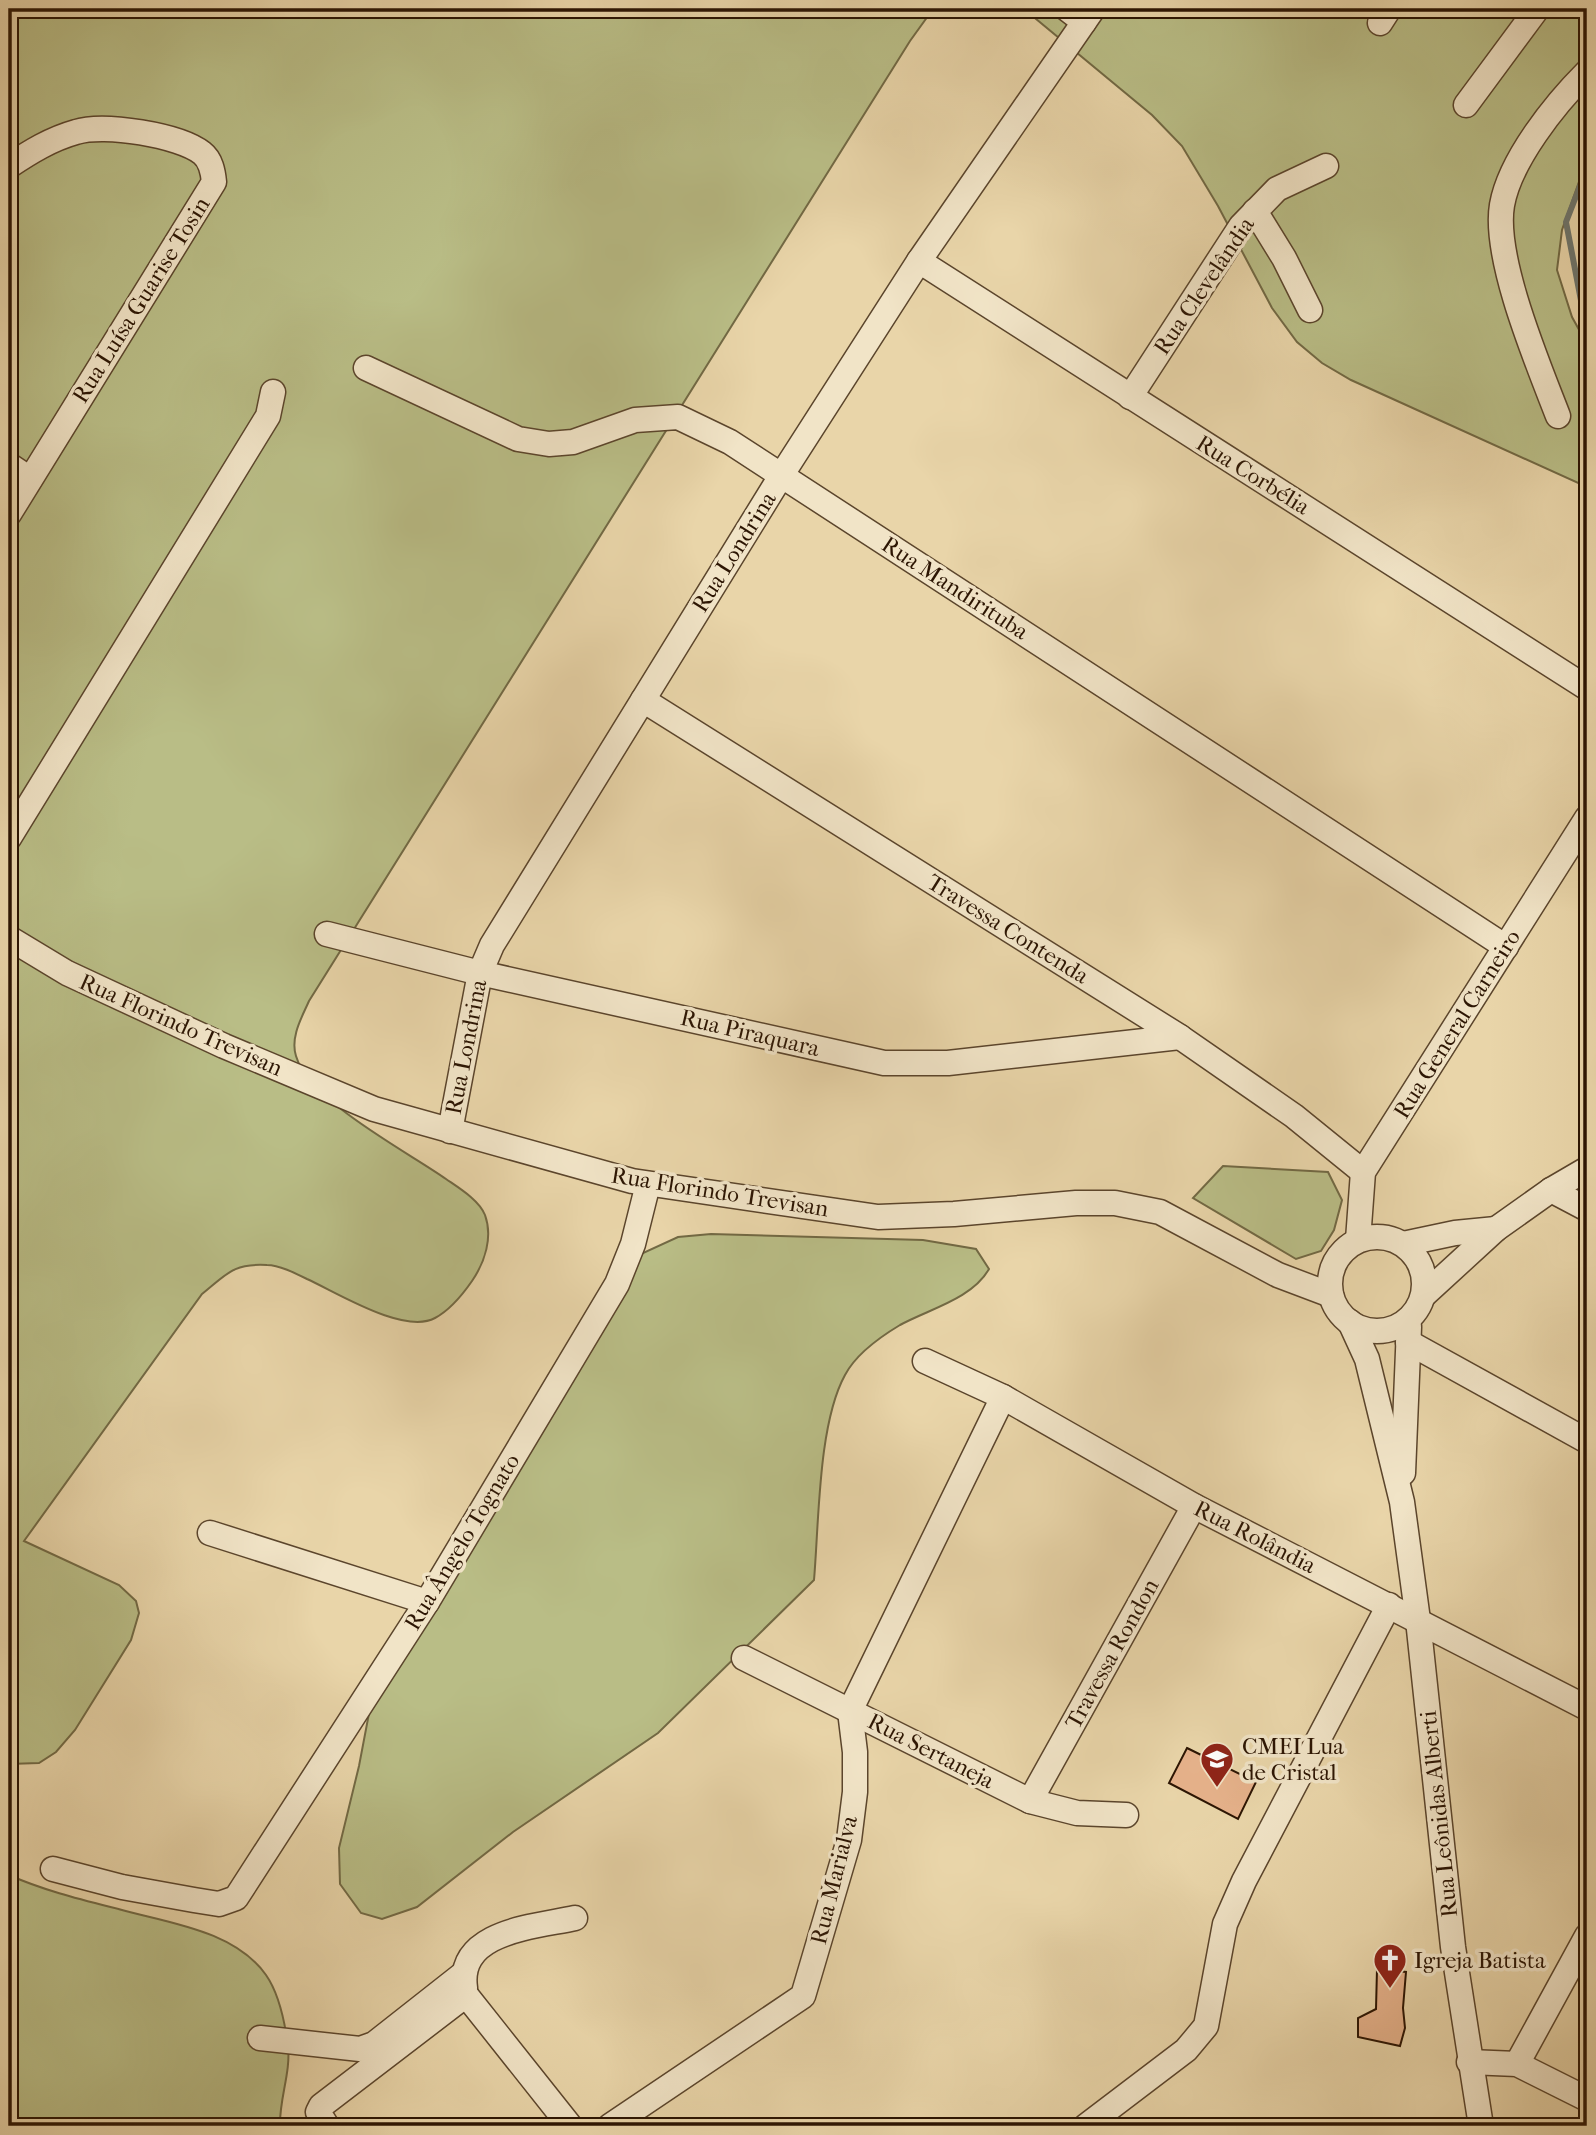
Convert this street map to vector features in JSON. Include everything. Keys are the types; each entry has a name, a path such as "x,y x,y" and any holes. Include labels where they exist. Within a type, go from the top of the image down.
{"street":[{"path":"1466,105 1537,9"},
{"name":"Rua Londrina","path":"450,1131 480,973 492,945 781,476 1081,13"},
{"path":"1558,416 1521,315 1506,260 1500,221 1502,202 1515,169 1542,124 1587,72"},
{"name":"Rua Luísa Guarise Tosin","path":"9,166 40,146 79,131 117,128 173,139 203,153 213,168 214,182 9,514"},
{"name":"Rua Clevelândia","path":"1130,397 1241,226 1277,189 1326,166"},
{"path":"1255,211 1284,258 1310,310"},
{"name":"Rua Corbélia","path":"919,261 1587,688"},
{"name":"Rua Mandirituba","path":"366,368 518,439 549,444 573,442 635,420 678,418 730,442 1506,947"},
{"path":"9,838 268,416 273,392"},
{"path":"9,465 30,479"},
{"name":"Travessa Contenda","path":"643,700 1180,1037 1294,1116 1363,1172"},
{"name":"Rua General Carneiro","path":"1358,1240 1363,1172 1587,818"},
{"name":"Rua Piraquara","path":"327,934 480,973 884,1063 948,1063 1180,1037"},
{"name":"Rua Florindo Trevisan","path":"9,938 67,974 224,1046 374,1109 450,1131 648,1184 878,1217 954,1214 1076,1203 1115,1203 1160,1212 1278,1275 1331,1295"},
{"path":"1424,1295 1496,1229 1587,1169"},
{"name":"Rua Ângelo Tognato","path":"53,1868 122,1887 219,1904 236,1898 427,1602 617,1284 633,1244 648,1184"},
{"path":"1552,1190 1587,1209"},
{"path":"1403,1244 1455,1233 1496,1229"},
{"path":"1408,1331 1424,1295 1422,1266 1403,1244 1389,1238 1358,1240 1338,1257 1332,1269 1331,1295 1341,1315 1364,1329 1380,1331 1395,1328 1408,1331 1587,1441"},
{"name":"Rua Leônidas Alberti","path":"1350,1322 1367,1359 1402,1502 1418,1620 1453,1947 1481,2126"},
{"name":"Rua Leônidas Alberti","path":"1402,1502 1408,1331"},
{"name":"Rua Rolândia","path":"925,1362 1003,1397 1195,1506 1587,1708"},
{"path":"1377,1396 1407,1390"},
{"path":"850,1711 1003,1397"},
{"name":"Travessa Rondon","path":"1030,1801 1195,1506"},
{"path":"210,1533 427,1602"},
{"path":"1086,2126 1186,2050 1206,2026 1225,1924 1239,1892 1389,1605"},
{"name":"Rua Sertaneja","path":"744,1658 1030,1801 1077,1813 1126,1815"},
{"name":"Rua Marialva","path":"610,2126 803,1996 849,1840 855,1778 850,1711"},
{"path":"327,2126 318,2112 321,2106 465,1985 469,1958 483,1943 511,1932 575,1918"},
{"path":"1517,2064 1587,1936"},
{"path":"260,2038 360,2049 374,2044 465,1985"},
{"path":"465,1985 570,2126"},
{"path":"1469,2062 1517,2064 1587,2099"}],"green space":[{"path":"9,9 933,9 910,41 309,1001 298,1027 296,1056 305,1073 320,1090 339,1108 462,1190 482,1210 487,1223 488,1241 477,1274 446,1311 422,1322 406,1321 370,1310 272,1265 238,1268 202,1294 24,1541 119,1585 136,1601 139,1613 131,1640 75,1730 56,1752 39,1763 9,1764"},
{"path":"1024,9 1587,9 1587,159 1562,230 1557,270 1572,317 1587,344 1587,487 1351,380 1322,363 1297,342 1272,308 1218,206 1182,146 1152,115"},
{"path":"1223,1166 1328,1172 1342,1200 1334,1230 1321,1251 1296,1259 1193,1198"},
{"path":"711,1234 923,1240 976,1249 989,1269 961,1296 900,1325 877,1341 855,1360 845,1375 829,1420 825,1446 814,1580 658,1733 513,1832 417,1907 382,1919 361,1913 340,1884 339,1848 370,1708 606,1300 643,1253 678,1237"},
{"path":"9,1875 64,1895 200,1931 237,1948 253,1960 275,1991 287,2037 288,2066 280,2126 9,2126"}],"building":[{"path":"1187,1748 1256,1782 1238,1819 1169,1783"},
{"name":"Igreja Batista","path":"1377,1969 1406,1972 1403,2008 1405,2028 1400,2046 1358,2037 1358,2018 1376,2009"}],"waterway":[{"path":"1587,168 1566,222 1587,332"}],"place":[{"name":"CMEI Lua de Cristal","path":"1217,1789"},
{"name":"Igreja Batista","path":"1390,1990"}]}
